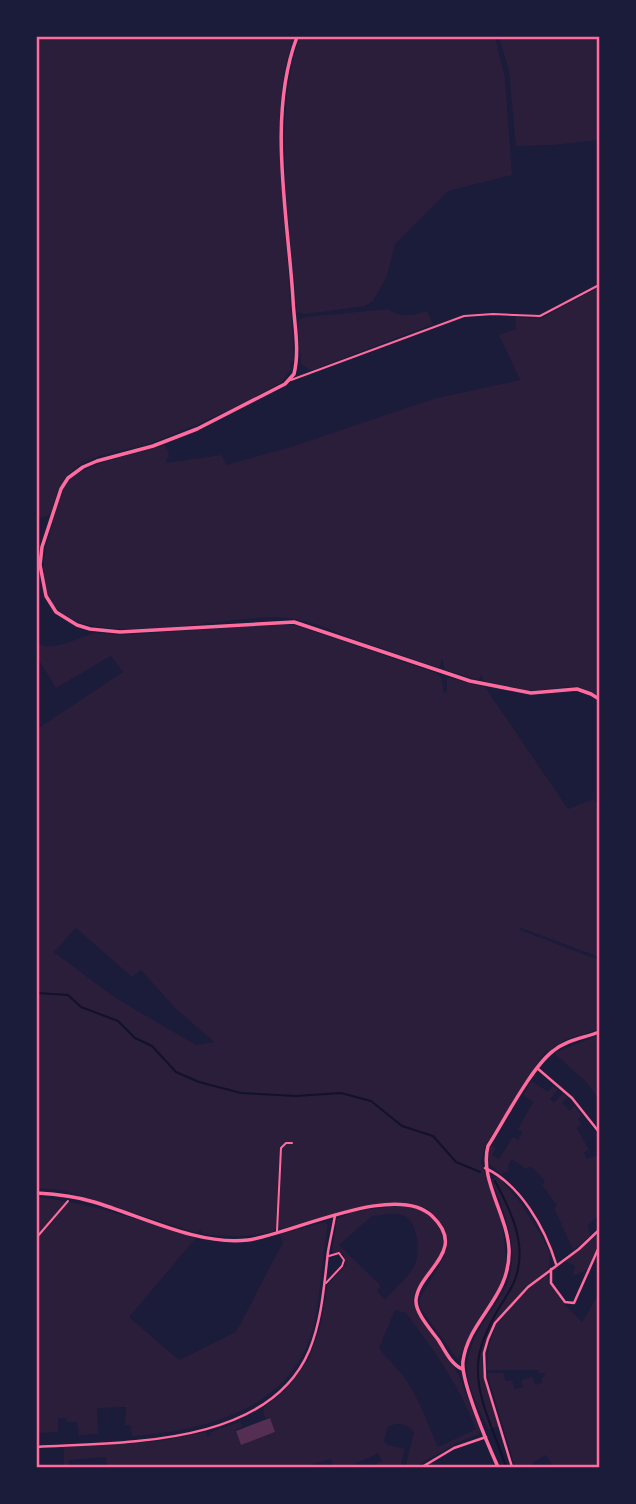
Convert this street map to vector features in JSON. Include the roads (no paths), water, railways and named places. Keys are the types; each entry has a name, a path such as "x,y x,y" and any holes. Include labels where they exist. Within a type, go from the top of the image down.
{"street":[{"path":"297,37 286,72 282,119 282,160 296,341 296,365 290,380 197,429 153,446 97,461 68,478 61,489 40,565 46,596 57,612 77,625 90,629 120,632 294,622 470,681 531,693 577,689 599,699"},
{"path":"462,1369 467,1347 501,1289 509,1267 509,1246 504,1223 485,1168 488,1146 537,1069 552,1051 599,1032"},
{"path":"537,1069 572,1098 599,1132"},
{"path":"485,1168 499,1174 528,1208 544,1234 556,1264"},
{"path":"37,1193 72,1196 200,1236 237,1241 375,1206 402,1204 419,1207 436,1219 443,1232 444,1250 417,1294 415,1302 452,1360 462,1369 498,1467"},
{"path":"37,1447 159,1439 205,1430 259,1408 288,1382 308,1354 318,1325 335,1215"},
{"path":"512,1467 485,1378 484,1353 495,1323 528,1287 579,1249 599,1230"},
{"path":"551,1269 551,1283 565,1302 574,1303 599,1247"},
{"path":"422,1467 454,1448 486,1437"}],"lane":[{"path":"290,380 464,316 493,314 540,317 599,285"},
{"path":"277,1232 281,1148 286,1143 292,1143"},
{"path":"324,1285 342,1266 344,1260 339,1253 328,1256"}],"waterway":[{"path":"37,993 68,995 81,1007 118,1021 135,1038 152,1046 176,1072 199,1082 241,1093 296,1096 341,1093 371,1101 402,1126 433,1136 456,1162 480,1172"},
{"path":"495,1181 512,1217 520,1256 514,1282 486,1333 479,1358 478,1378 483,1404 506,1467"}]}
